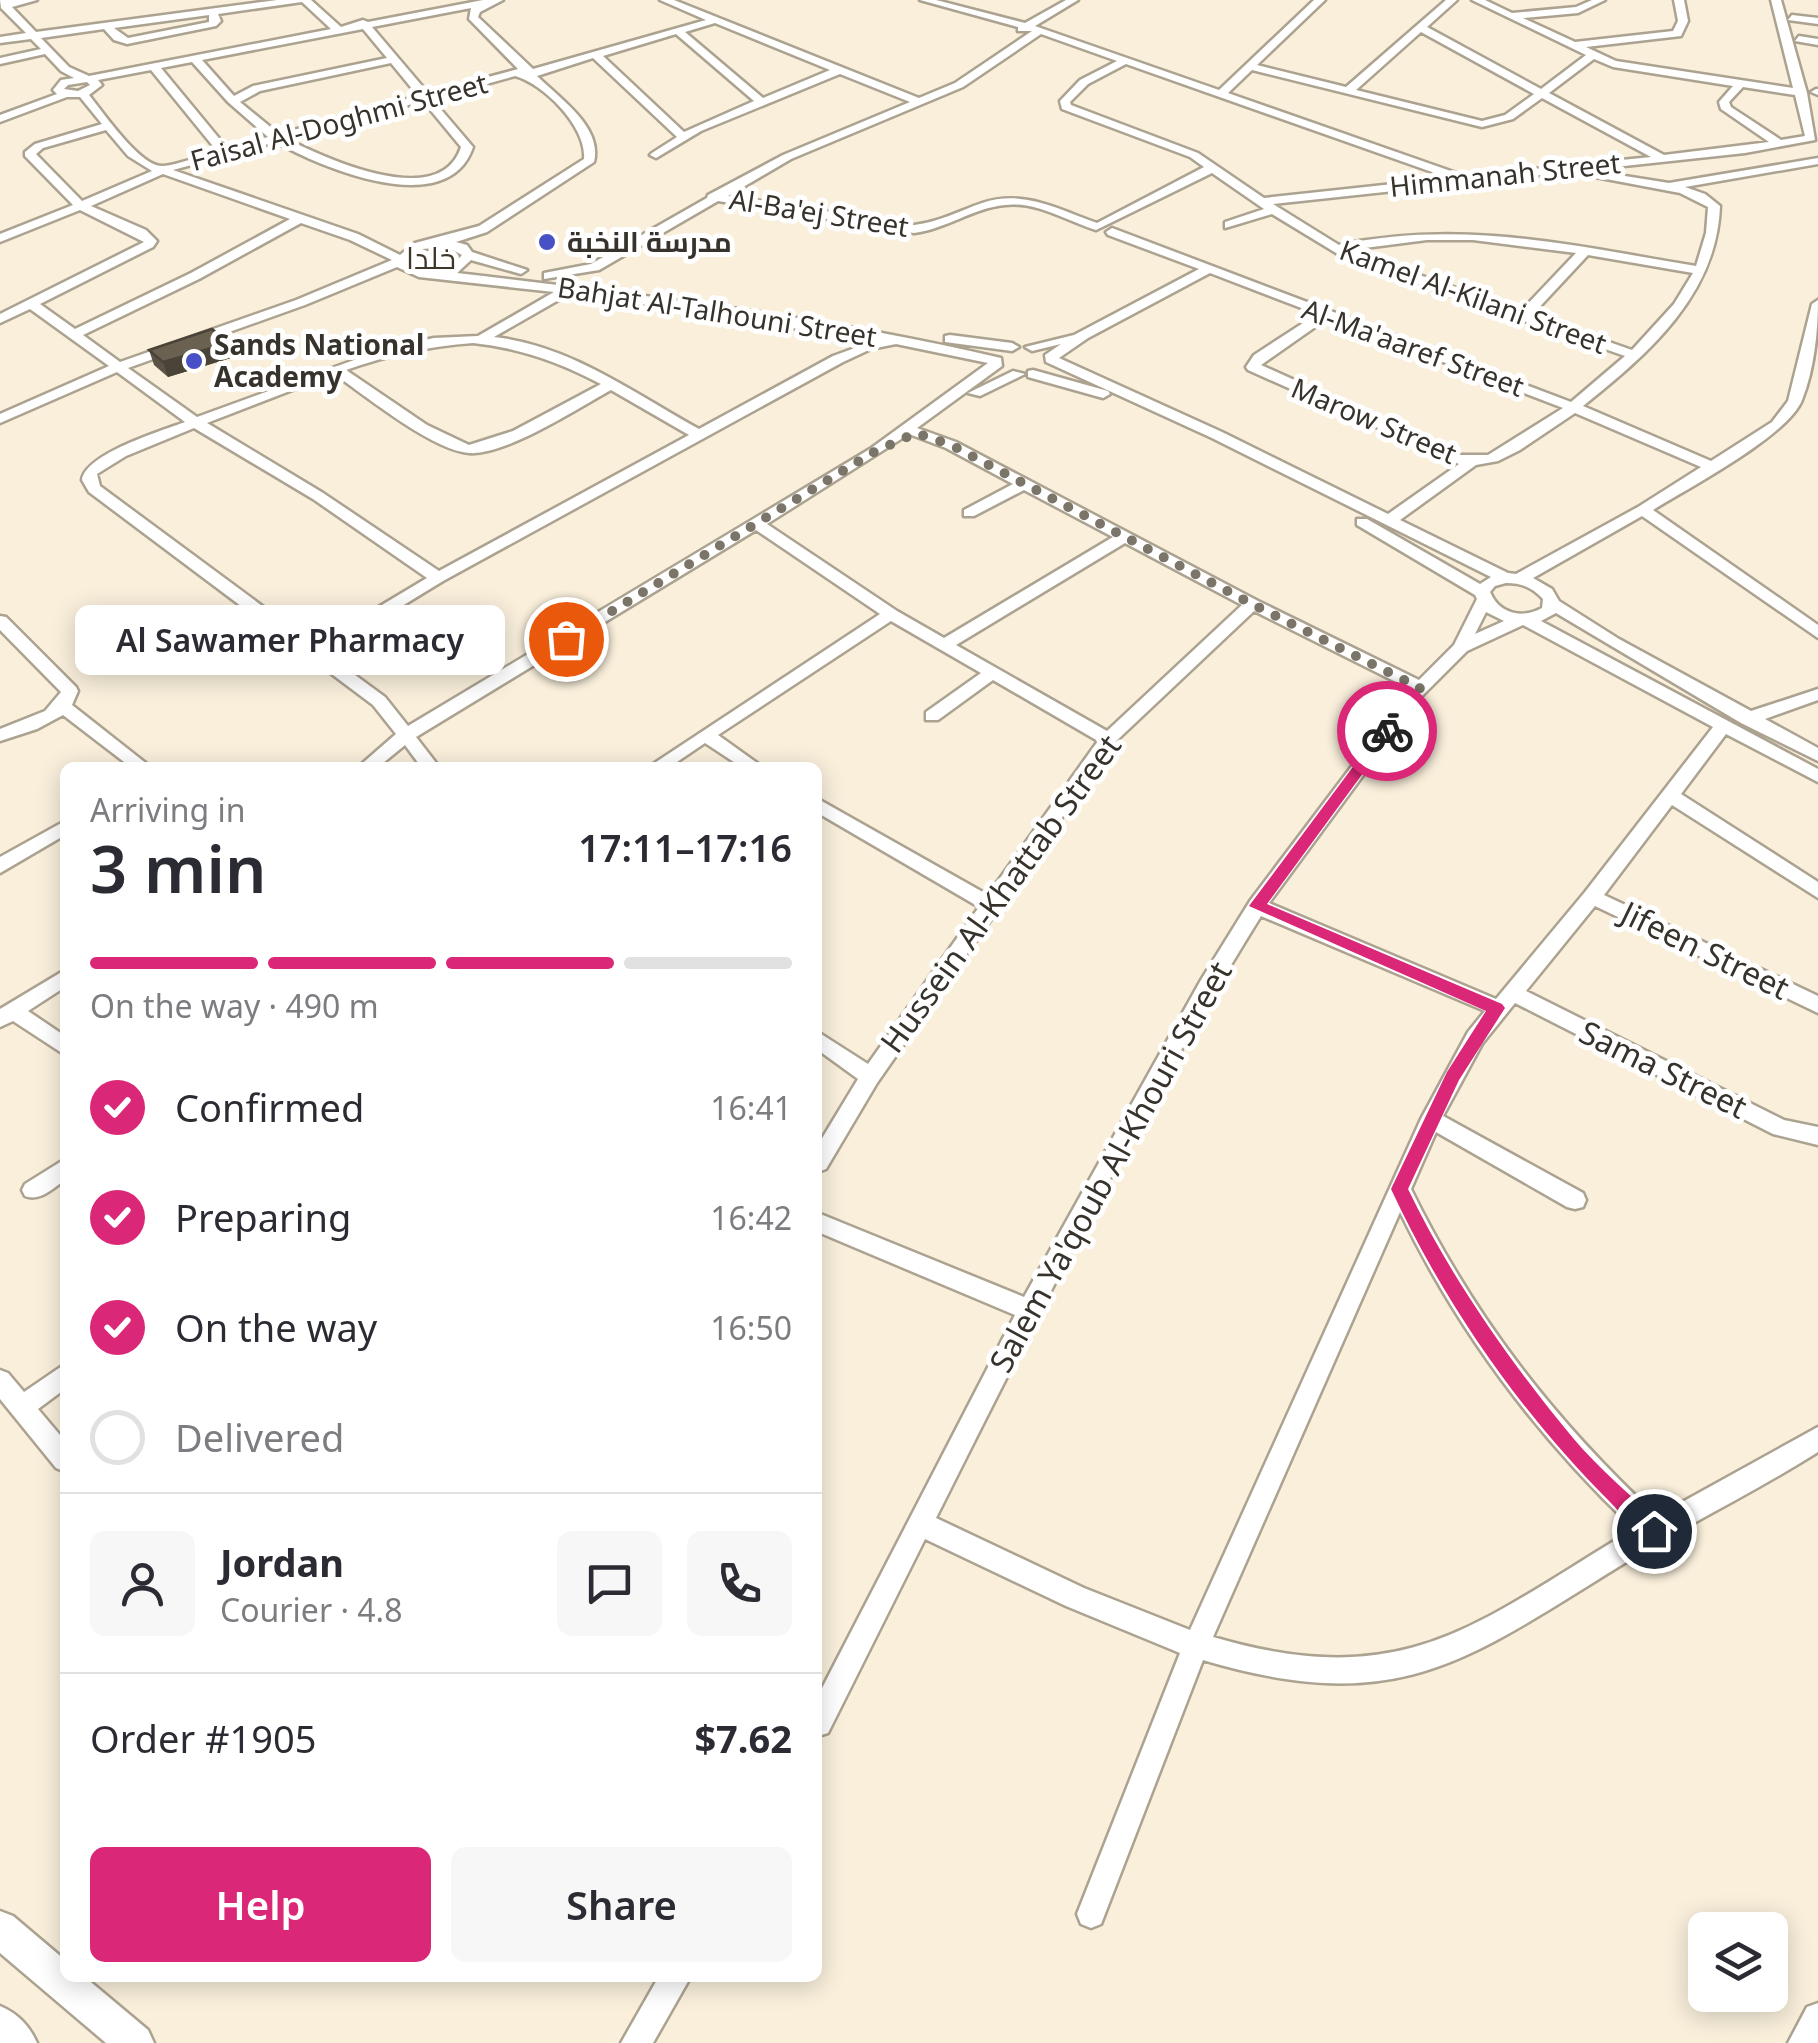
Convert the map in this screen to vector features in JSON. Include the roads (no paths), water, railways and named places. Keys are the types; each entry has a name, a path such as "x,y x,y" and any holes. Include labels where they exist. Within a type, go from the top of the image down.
{"main road":[{"path":"0,1929 60,1980"},
{"path":"63,1982 135,2043"},
{"path":"0,2025 18,2043"}],"street":[{"path":"2,3 32,0"},
{"path":"0,40 302,0 337,29"},
{"path":"426,12 476,0"},
{"path":"665,0 920,102"},
{"path":"925,0 1032,28 1418,165 1496,174"},
{"path":"548,276 587,270 712,197 814,144 966,82 1072,0"},
{"path":"1348,90 1452,0"},
{"path":"1478,0 1569,46 1628,68 1802,93"},
{"path":"1508,16 1578,10 1600,0"},
{"path":"1569,46 1677,34 1683,21 1679,0"},
{"path":"1666,187 1814,148 1776,0"},
{"path":"1787,0 1814,86"},
{"path":"0,116 63,83 90,81 337,29 494,1"},
{"path":"0,419 119,365 336,291 400,260 410,250 483,229 584,167 592,154 586,130 473,18 476,10 494,1"},
{"path":"2,3 46,50 63,83 82,93 138,160 354,238 400,260 407,270 431,275"},
{"path":"1220,94 1252,67 1312,3"},
{"path":"105,24 118,38 132,40 212,24 216,20 212,11"},
{"path":"1792,18 1818,21"},
{"name":"Faisal Al-Doghmi Street","path":"0,238 158,170 712,21"},
{"path":"195,59 276,138 391,180 417,183 450,168 467,153 467,147 363,24"},
{"path":"1420,28 1661,157"},
{"path":"678,31 760,102"},
{"path":"1799,40 1818,42"},
{"path":"0,61 46,50"},
{"path":"596,55 683,137"},
{"path":"1252,67 1482,124 1502,120 1592,56"},
{"path":"235,101 257,88 392,60"},
{"name":"Kamel Al-Kilani Street","path":"1122,62 1075,89 1064,101 1066,106 1148,134 1214,166 1338,249 1402,276 1632,354"},
{"path":"155,68 224,152"},
{"path":"656,155 683,137 839,70"},
{"path":"82,93 90,81"},
{"path":"1740,84 1724,102 1726,109 1781,145"},
{"path":"0,319 149,244 142,233 80,206 28,152 107,126"},
{"name":"Himmanah Street","path":"1229,226 1270,205 1443,180 1781,145 1814,148"},
{"name":"Himmanah Street","path":"1744,150 1814,148"},
{"path":"1418,165 1443,180"},
{"path":"1107,227 1214,166"},
{"path":"1432,168 1460,178"},
{"path":"1338,249 1373,241 1454,234 1701,271 1710,244 1714,206 1708,200 1666,187 1568,168"},
{"name":"Al-Ba'ej Street","path":"712,197 914,229 947,224 1008,200 1107,227"},
{"path":"76,334 195,276 297,220"},
{"name":"Al-Ma'aaref Street","path":"1107,227 1173,257 1572,407 1713,467"},
{"path":"336,291 431,275 462,265 483,229"},
{"path":"354,238 434,243"},
{"name":"Bahjat Al-Talhouni Street","path":"434,243 456,245 468,254 548,276 1012,347 1032,347 1083,335"},
{"path":"632,247 617,276 636,290"},
{"path":"1524,316 1584,253"},
{"path":"1173,257 1186,273 1186,282"},
{"path":"373,762 408,734 982,388 1047,368 1050,358 1083,335 1207,270"},
{"name":"Marow Street","path":"1324,314 1259,358 1253,367 1440,452 1471,462 1497,456 1572,407 1679,307 1701,271"},
{"name":"Bahjat Al-Talhouni Street","path":"431,275 568,289 896,340 996,362 1026,374"},
{"path":"1186,282 1246,285"},
{"path":"482,339 568,289"},
{"path":"32,304 197,423 274,467 438,578"},
{"path":"1483,596 1489,582 1512,578 1644,510 1788,414 1798,390 1818,304"},
{"path":"828,330 843,344 838,359"},
{"path":"428,762 379,701 90,484 89,475 96,467 197,423 338,370 428,342 482,339 549,354 699,435"},
{"path":"315,652 438,578 838,359 867,346 896,340"},
{"path":"918,427 996,362 1000,352 1012,347"},
{"path":"1032,347 1512,578 1542,588 1552,604 1747,719 1818,756"},
{"path":"955,353 968,368 971,384"},
{"path":"338,370 446,441 470,449 496,443 608,386"},
{"path":"1026,374 1094,391 1157,419 1399,540 1483,596 1502,615 1523,619 1606,658 1722,726 1818,776"},
{"path":"918,427 1420,688"},
{"path":"1390,520 1471,462"},
{"path":"969,513 1024,484"},
{"path":"1644,510 1818,632"},
{"path":"757,524 891,614 1108,739"},
{"path":"944,645 1125,536"},
{"name":"Salem Ya'qoub Al-Khouri Street","path":"1461,648 1483,596"},
{"name":"Hussein Al-Khattab Street","path":"822,1157 870,1077 1108,739 1252,604"},
{"name":"Salem Ya'qoub Al-Khouri Street","path":"822,1715 1029,1310 1208,986 1257,906 1420,688 1461,648 1523,619 1544,615 1552,604"},
{"path":"664,762 891,614"},
{"path":"0,622 70,691 63,706 44,719 0,735"},
{"path":"0,648 20,641"},
{"path":"932,716 991,674"},
{"path":"1747,719 1818,694"},
{"path":"63,706 136,762"},
{"path":"1091,1914 1196,1645 1431,1119 1475,1038 1592,897 1722,726"},
{"path":"705,735 747,762"},
{"path":"1670,795 1818,891"},
{"path":"822,806 989,904"},
{"path":"0,866 60,830"},
{"name":"Jifeen Street","path":"1592,897 1818,1005"},
{"name":"Sama Street","path":"1257,906 1504,1000 1780,1128 1818,1136"},
{"path":"60,980 7,1015 60,1044"},
{"path":"822,1043 870,1077"},
{"path":"1431,1119 1575,1200"},
{"path":"33,1190 60,1171"},
{"path":"1400,1189 1449,1280 1522,1387 1568,1447 1654,1531"},
{"path":"822,1224 1029,1310"},
{"path":"22,1408 60,1380"},
{"path":"0,1382 60,1454"},
{"path":"922,1524 1050,1584 1230,1656 1313,1671 1395,1668 1462,1645 1818,1438"},
{"path":"636,2043 673,1982"},
{"path":"1803,2043 1818,2018"}],"place":[{"name":"مدرسة النخبة","path":"547,242"},
{"name":"Sands National Academy","path":"194,361"},
{"name":"Al Sawamer Pharmacy","path":"566,639"}],"district":[{"name":"خلدا","path":"431,259"}]}
